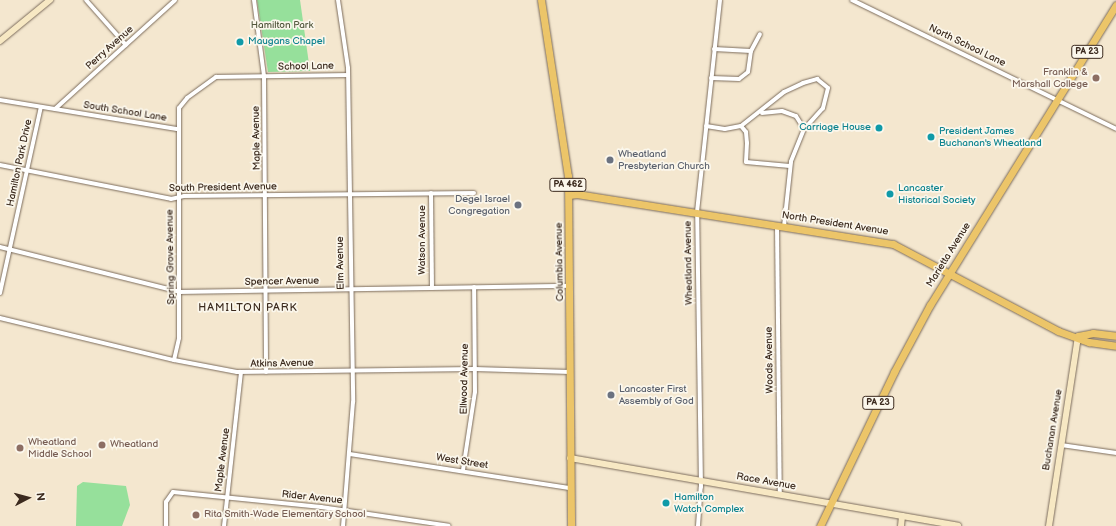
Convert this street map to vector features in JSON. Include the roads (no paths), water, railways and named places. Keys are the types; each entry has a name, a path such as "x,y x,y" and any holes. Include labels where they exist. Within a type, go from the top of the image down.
{"main road":[{"path":"0,41 50,0"},
{"name":"Columbia Avenue","path":"541,0 562,131 569,195 571,526"},
{"name":"Marietta Avenue","path":"820,526 905,350 950,272 1116,5"},
{"name":"North President Avenue","path":"569,195 577,194 697,212 893,244 950,272 1050,327 1078,336 1089,342 1116,346"},
{"name":"North President Avenue","path":"1078,336 1093,332 1116,336"},
{"name":"Buchanan Avenue","path":"1049,526 1078,336"},
{"name":"Race Avenue","path":"570,458 958,526"},
{"path":"901,526 902,516"}],"street":[{"path":"86,0 126,45"},
{"name":"Perry Avenue","path":"55,109 175,0"},
{"name":"Maple Avenue","path":"254,0 264,76 266,372"},
{"name":"Elm Avenue","path":"338,0 348,75 349,289 353,402 343,526"},
{"name":"Wheatland Avenue","path":"698,526 700,481 697,212 720,0"},
{"name":"North School Lane","path":"852,0 1058,99 1116,129"},
{"path":"711,78 739,79 748,72 751,51 760,34"},
{"path":"714,49 751,51"},
{"name":"School Lane","path":"264,76 348,75"},
{"name":"South School Lane","path":"0,100 177,129 178,112 181,105 213,78 264,76"},
{"path":"706,126 725,129 742,126 760,113 784,92 803,83 817,80 828,88 823,108 804,129 796,116 782,111 760,113"},
{"name":"Hamilton Park Drive","path":"0,293 41,107"},
{"path":"742,126 746,132 746,162 790,166"},
{"name":"Spring Grove Avenue","path":"174,360 179,344 180,292 177,129"},
{"name":"Woods Avenue","path":"780,495 780,225 790,166 804,129"},
{"name":"South President Avenue","path":"0,164 178,198 266,195 474,193"},
{"name":"Watson Avenue","path":"431,193 432,288"},
{"name":"Spencer Avenue","path":"0,247 180,292 570,286"},
{"name":"Ellwood Avenue","path":"463,470 474,411 474,287"},
{"name":"Atkins Avenue","path":"0,318 174,360 242,372 475,369 570,372"},
{"name":"Maple Avenue","path":"224,526 226,497 242,372"},
{"path":"1061,445 1116,453"},
{"name":"West Street","path":"350,454 463,470 570,488"},
{"name":"Rider Avenue","path":"166,526 166,502 173,492 344,510 449,526"},
{"path":"411,520 411,526"}],"place":[{"name":"Maugans Chapel","path":"240,42"},
{"name":"Franklin & Marshall College","path":"1096,78"},
{"name":"Carriage House","path":"879,128"},
{"name":"President James Buchanan's Wheatland","path":"931,137"},
{"name":"Wheatland Presbyterian Church","path":"610,160"},
{"name":"Lancaster Historical Society","path":"890,194"},
{"name":"Degel Israel Congregation","path":"518,205"},
{"name":"Lancaster First Assembly of God","path":"611,395"},
{"name":"Wheatland","path":"102,445"},
{"name":"Wheatland Middle School","path":"20,448"},
{"name":"Hamilton Watch Complex","path":"666,503"},
{"name":"Rita Smith-Wade Elementary School","path":"196,515"}],"district":[{"name":"HAMILTON PARK","path":"248,308"}],"park label":[{"name":"Hamilton Park","path":"282,26"}]}
